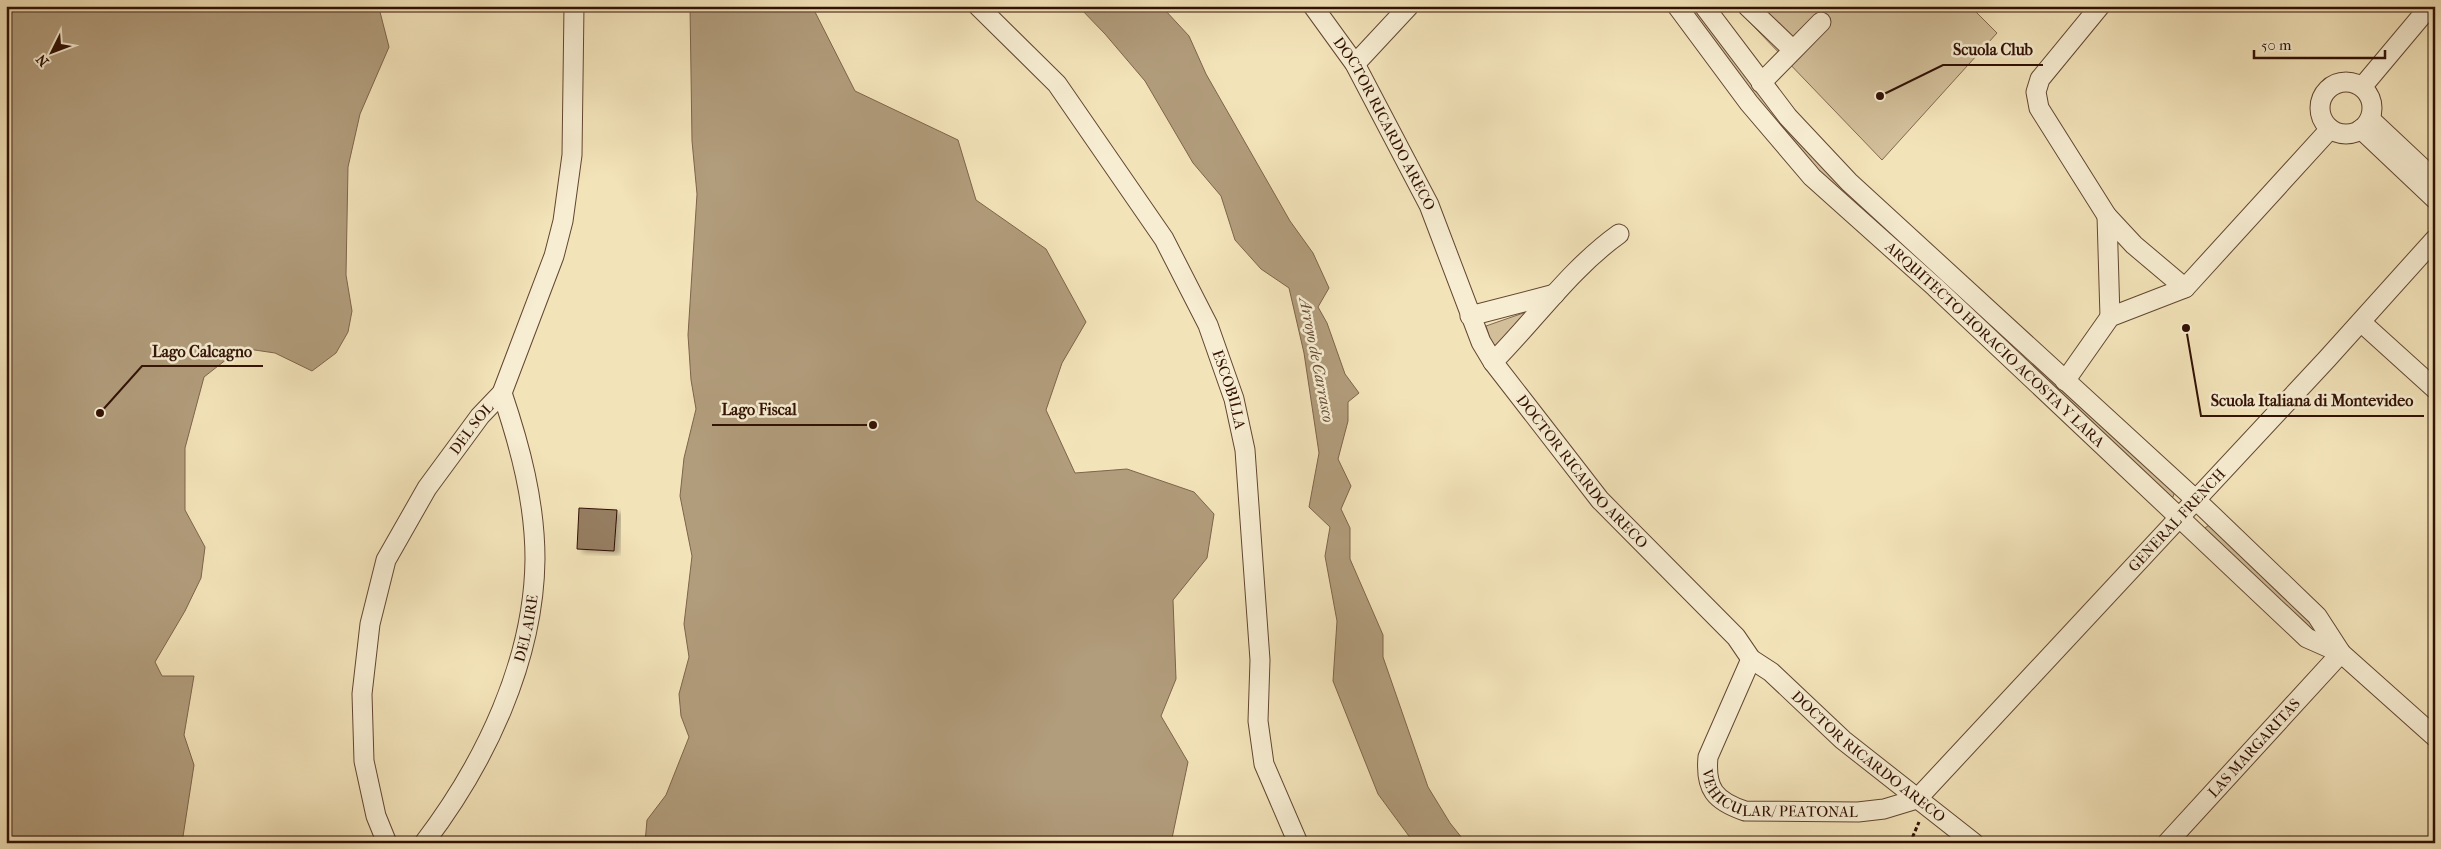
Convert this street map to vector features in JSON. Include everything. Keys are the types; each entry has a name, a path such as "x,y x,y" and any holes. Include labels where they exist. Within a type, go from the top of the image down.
{"street":[{"name":"DEL SOL","path":"387,843 376,816 364,761 362,694 370,624 386,560 427,488 480,416 502,393 554,256 568,197 574,120 574,6"},
{"name":"ESCOBILLA","path":"978,6 1057,84 1164,239 1208,325 1234,399 1245,450 1260,660 1258,721 1264,764 1298,843"},
{"name":"DOCTOR RICARDO ARECO","path":"1313,6 1354,64 1429,205 1480,342 1493,362 1600,500 1736,637 1751,659 1771,672 1844,740 1974,843"},
{"path":"1354,64 1410,6"},
{"name":"ARQUITECTO HORACIO ACOSTA Y LARA","path":"1677,6 1749,103 1812,177 1935,287 2307,638 2341,653"},
{"name":"ARQUITECTO HORACIO ACOSTA Y LARA","path":"1704,6 1788,117 1849,182 2196,500 2317,616 2341,653 2435,738"},
{"path":"1747,6 1793,50"},
{"path":"2100,6 2040,78 2036,92 2039,108 2107,216 2140,250 2185,288"},
{"path":"2362,87 2430,6"},
{"path":"1761,83 1821,22"},
{"path":"2349,82 2362,87 2371,101 2366,124 2346,134 2330,129 2322,118 2320,105 2325,92 2335,84 2349,82"},
{"path":"2366,124 2435,180"},
{"path":"2366,124 2435,199"},
{"path":"2065,381 2110,317 2185,288 2330,129"},
{"path":"2107,216 2110,317"},
{"path":"1493,362 1555,294 1605,245 1619,234"},
{"name":"GENERAL FRENCH","path":"1917,798 2361,322 2435,239"},
{"path":"1470,316 1555,294"},
{"path":"2361,322 2435,389"},
{"path":"2014,363 2028,348"},
{"name":"DEL AIRE","path":"424,843 454,803 480,759 516,670 528,620 535,559 530,506 522,452 502,393"},
{"name":"LAS MARGARITAS","path":"2167,843 2341,653"},
{"name":"VEHICULAR/ PEATONAL","path":"1751,659 1708,757 1707,773 1710,786 1717,797 1729,806 1745,811 1858,812 1884,809 1917,798"}],"shaded area":[{"path":"1684,6 1695,6 1770,108 2018,348 2016,354 2009,351 1788,141"},
{"path":"1734,6 1970,6 1997,33 1882,160"},
{"path":"1532,310 1497,348 1490,339 1486,326"},
{"path":"2029,365 2036,365 2175,491 2173,497"},
{"path":"2209,525 2319,627 2320,638 2204,532 2205,528"}],"water":[{"path":"6,6 381,6 380,12 389,47 360,114 348,167 346,275 352,311 348,332 336,353 312,371 275,353 241,348 204,377 185,448 185,510 205,547 201,578 185,611 155,662 162,676 194,676 184,735 194,765 182,843 6,843"},
{"path":"690,6 812,6 855,91 958,140 976,200 1046,249 1086,322 1062,363 1046,410 1075,473 1127,469 1194,492 1214,514 1207,558 1173,600 1176,679 1161,716 1188,762 1171,843 645,843 647,820 666,795 689,737 681,716 679,694 689,657 684,624 692,556 680,496 684,458 696,409 691,380 688,335 697,194 692,141"},
{"name":"Arroyo de Carrasco","path":"1078,6 1161,6 1165,10 1189,36 1206,74 1290,221 1313,253 1329,288 1318,307 1327,323 1345,374 1359,393 1348,402 1348,421 1338,459 1351,486 1341,509 1350,528 1350,559 1383,635 1383,657 1428,787 1450,823 1466,843 1414,843 1378,794 1333,681 1337,621 1325,556 1330,527 1309,507 1319,453 1304,353 1289,288 1261,269 1235,240 1221,196 1193,163 1145,81"}],"building":[{"path":"579,508 617,510 614,551 577,549"}],"place":[{"name":"Scuola Club","path":"1880,96"},
{"name":"Scuola Italiana di Montevideo","path":"2186,328"},
{"name":"Lago Calcagno","path":"100,413"},
{"name":"Lago Fiscal","path":"873,425"}]}
